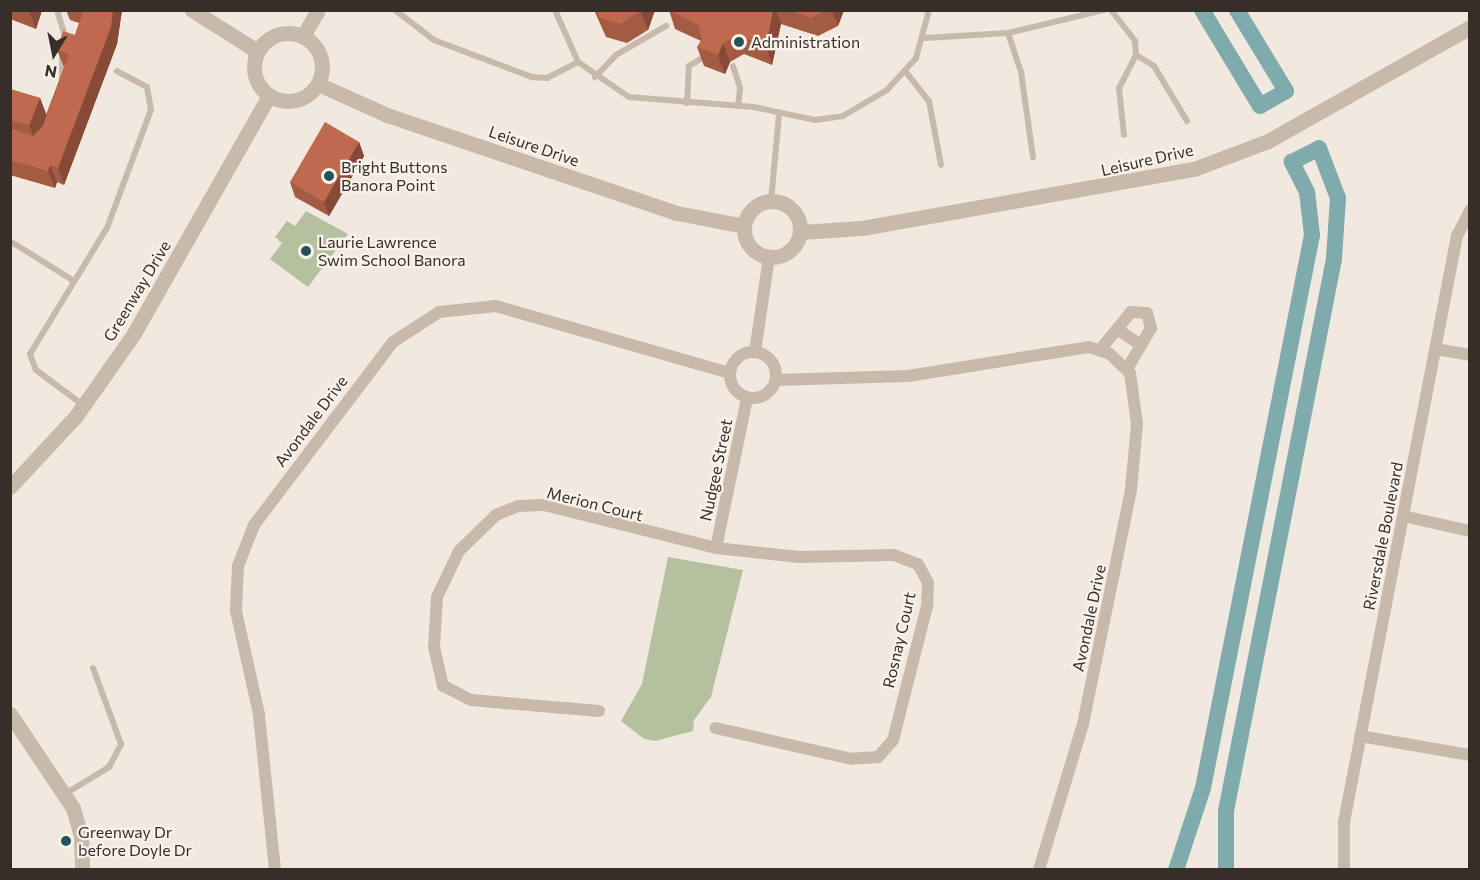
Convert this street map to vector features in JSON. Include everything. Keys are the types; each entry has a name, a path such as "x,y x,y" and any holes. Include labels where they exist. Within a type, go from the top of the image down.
{"street":[{"path":"192,10 257,51"},
{"path":"303,36 318,10"},
{"name":"Leisure Drive","path":"800,232 862,228 1194,170 1268,141 1470,27"},
{"path":"277,34 303,36 321,57 318,84 296,101 269,96 254,76 257,51 277,34"},
{"name":"Leisure Drive","path":"318,84 387,115 677,213 744,226"},
{"name":"Greenway Drive","path":"10,487 83,406 155,302 269,96"},
{"path":"771,201 789,207 800,232 790,251 769,257 747,244 744,226 753,208 771,201"},
{"name":"Riversdale Boulevard","path":"1344,870 1344,822 1360,736 1457,236 1470,210"},
{"path":"755,352 769,257"},
{"name":"Avondale Drive","path":"275,870 259,714 236,611 238,566 254,525 393,342 439,312 496,306 730,373"},
{"path":"776,380 869,380 1100,350 1127,369 1152,326 1147,313 1131,312 1100,350"},
{"path":"1117,329 1141,345"},
{"path":"1436,349 1470,355"},
{"path":"755,352 774,365 776,380 766,395 747,398 736,391 730,373 741,355 755,352"},
{"name":"Avondale Drive","path":"1039,870 1083,724 1131,490 1137,424 1127,369"},
{"name":"Nudgee Street","path":"716,548 747,398"},
{"name":"Merion Court","path":"599,711 471,700 443,686 435,664 434,621 445,574 459,551 496,515 518,506 544,506 716,548"},
{"path":"1403,516 1470,531"},
{"name":"Rosnay Court","path":"715,728 852,759 878,756 893,740 928,594 924,573 907,558 800,557 716,548"},
{"path":"10,714 65,794 81,836 82,870"},
{"path":"1360,736 1470,755"}],"lane":[{"path":"57,10 67,33 58,66 60,91"},
{"path":"395,10 434,40 523,74 548,78 578,62"},
{"path":"555,10 578,62 595,77 629,97 738,106 815,120 843,116 869,105 906,72 926,38 929,10"},
{"path":"926,38 1008,33 1104,10"},
{"path":"1111,10 1130,28 1136,55 1119,88 1124,135"},
{"path":"595,77 616,55 666,26"},
{"path":"1008,33 1021,72 1033,157"},
{"path":"1136,55 1154,66 1187,121"},
{"path":"687,103 689,66 704,57"},
{"path":"733,66 740,88 738,106"},
{"path":"83,406 30,360 33,344 111,220 152,106 144,84 117,71"},
{"path":"906,72 929,101 941,165"},
{"path":"771,201 779,114"},
{"path":"10,241 74,281"},
{"path":"65,794 109,767 121,744 93,668"}],"green space":[{"name":"Laurie Lawrence Swim School Banora","path":"306,211 348,234 308,287 270,259 282,243 275,237 287,221 295,226"},
{"path":"668,557 743,570 711,697 694,720 693,731 655,741 644,739 621,721 642,684"}],"building":[{"path":"84,10 113,10 111,27 58,168 50,165 48,171 10,160 10,128 33,136 43,126 69,54 57,50 63,31 75,35"},
{"path":"596,10 642,10 620,24 600,18"},
{"path":"669,10 773,10 766,46 737,35 723,43 718,55 697,47 702,39 698,25"},
{"path":"789,10 826,10 811,18"},
{"path":"10,89 40,98 29,125 10,120"},
{"name":"Bright Buttons Banora Point","path":"325,122 359,142 324,202 290,182"}],"waterway":[{"path":"1202,10 1260,106 1286,91 1237,10"},
{"path":"1176,870 1203,788 1312,235 1307,192 1292,162 1319,148 1338,198 1334,259 1226,811 1226,870"}],"place":[{"name":"Administration","path":"739,42"},
{"name":"Bright Buttons Banora Point","path":"329,176"},
{"name":"Laurie Lawrence Swim School Banora","path":"306,251"},
{"name":"Greenway Dr before Doyle Dr","path":"66,841"}]}
